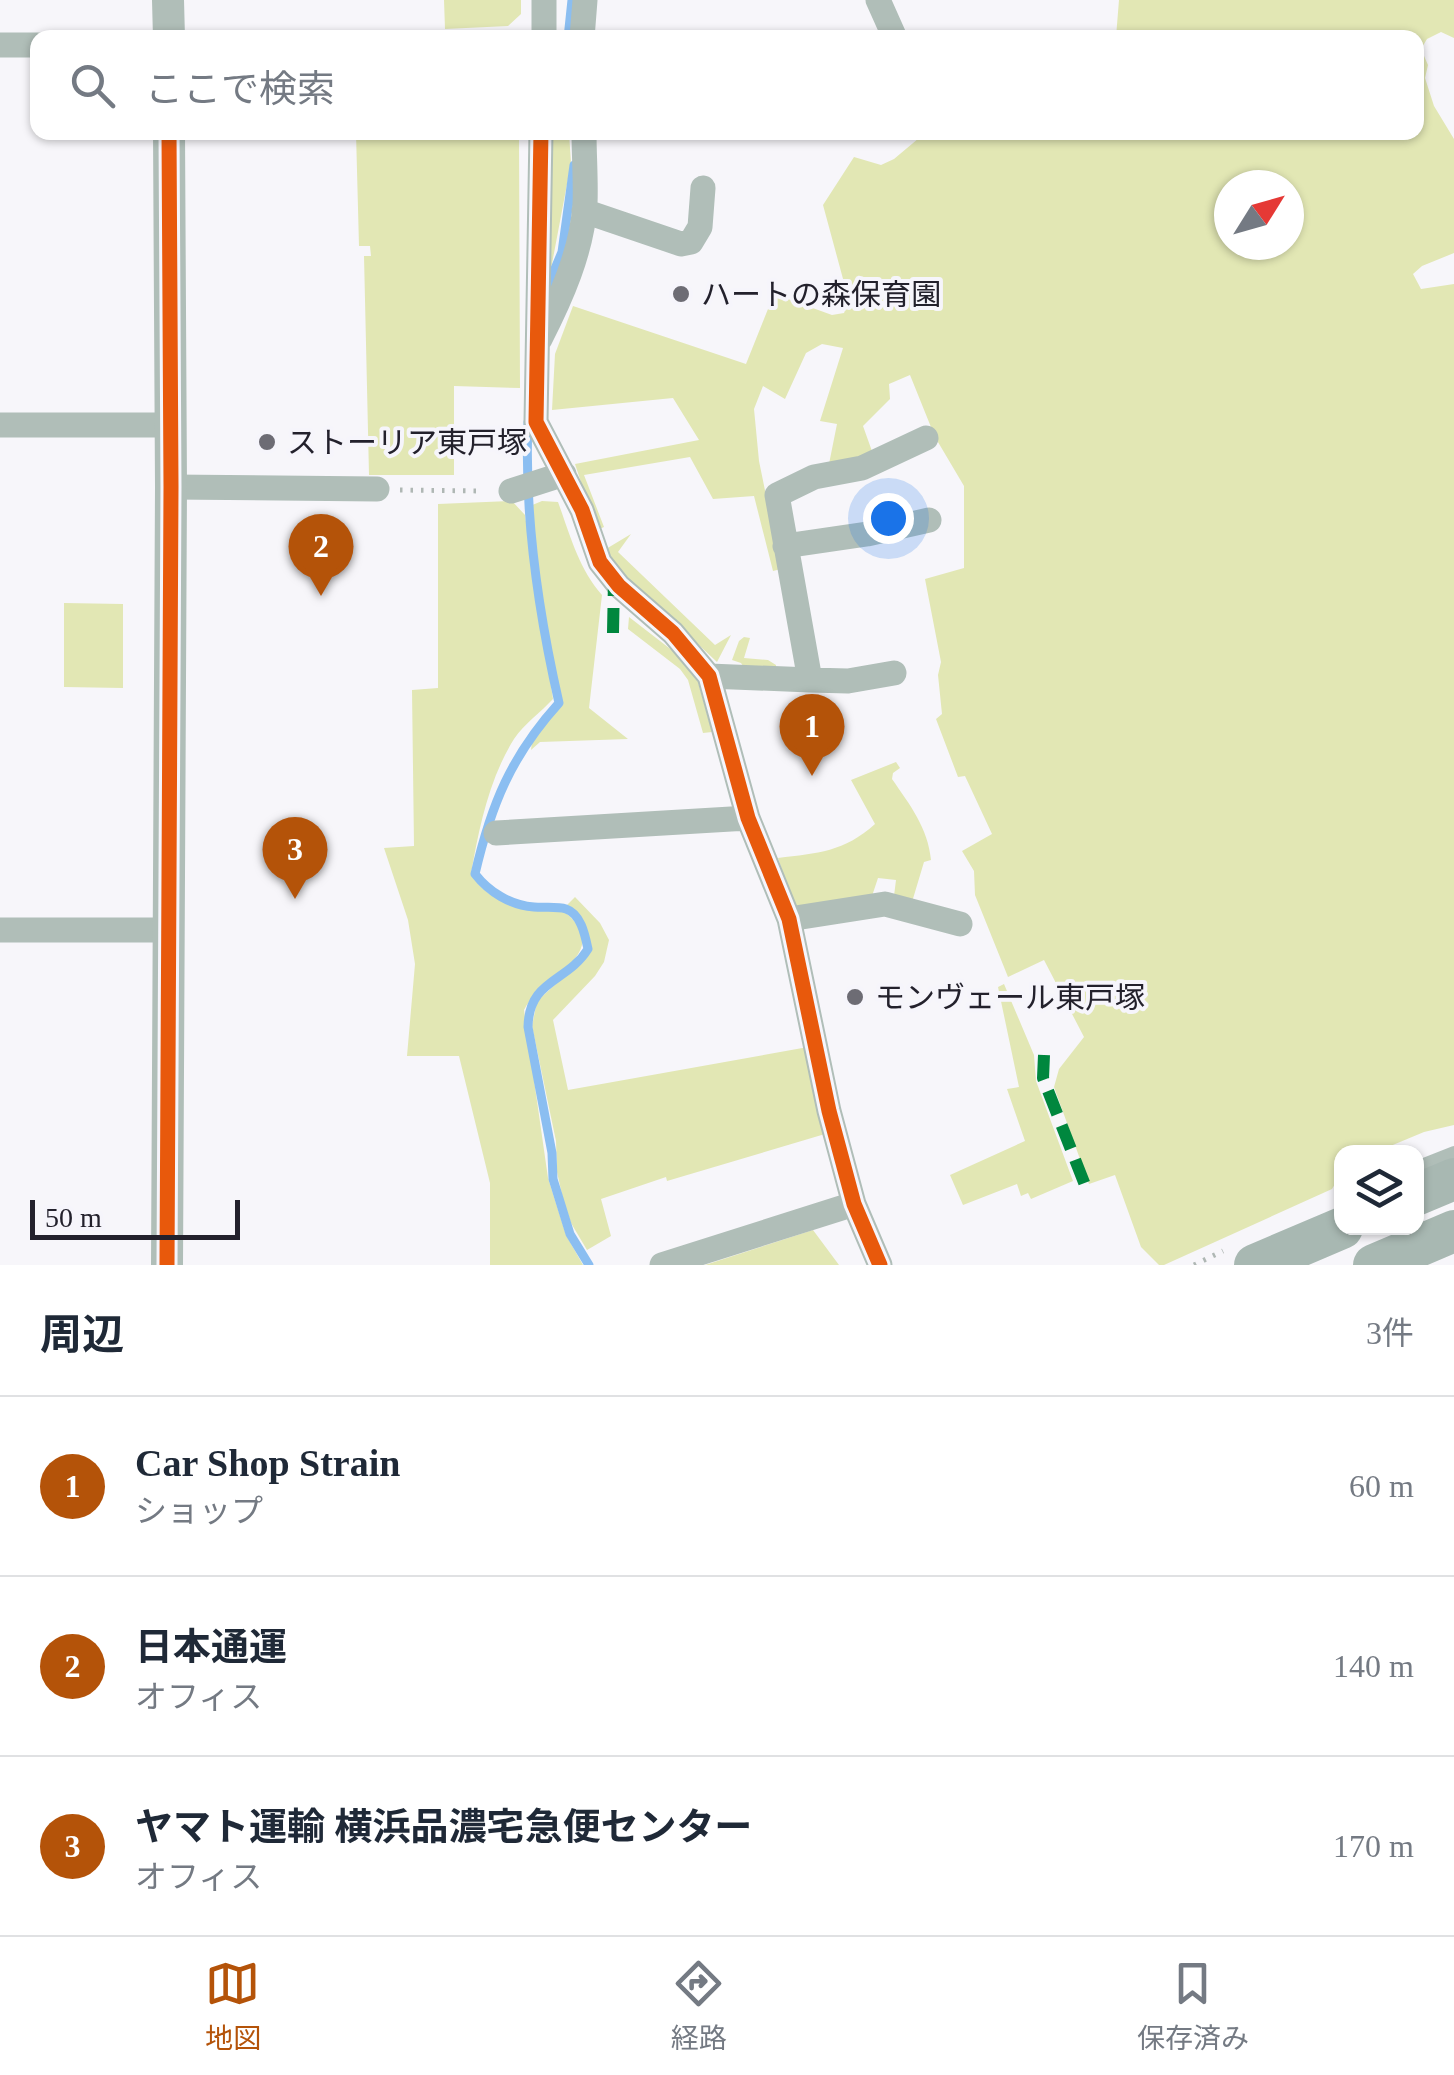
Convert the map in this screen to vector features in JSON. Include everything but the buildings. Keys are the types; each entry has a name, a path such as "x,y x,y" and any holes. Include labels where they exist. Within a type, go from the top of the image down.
{"highway":[{"path":"1424,1192 1454,1179"},
{"path":"1274,1257 1334,1231"},
{"path":"1374,1265 1447,1243"}],"street":[{"path":"168,0 168,30"},
{"path":"544,0 544,30"},
{"path":"583,30 585,0"},
{"path":"878,0 891,30"},
{"path":"0,45 30,45"},
{"path":"167,1265 169,140"},
{"path":"541,140 536,422 582,510 600,562 619,586 673,633 709,676 748,818 789,919 829,1111 854,1204 880,1265"},
{"path":"535,348 555,310 575,256 584,211 584,140"},
{"path":"584,211 681,244 691,242 700,227 704,188"},
{"path":"0,425 170,424"},
{"path":"810,680 777,494 814,478 862,468 926,438"},
{"path":"511,491 564,474"},
{"path":"171,487 378,489"},
{"path":"785,546 929,520"},
{"path":"709,676 848,681 894,672"},
{"path":"496,833 748,818"},
{"path":"789,919 885,904 960,924"},
{"path":"0,930 169,930"},
{"path":"662,1265 854,1204"}],"lane":[{"path":"1424,1165 1454,1152"},
{"path":"1274,1257 1334,1221"},
{"path":"1447,1243 1454,1246"}],"path":[{"path":"378,489 511,491"}],"green space":[{"path":"444,0 521,0 521,14 508,26 445,29"},
{"path":"1119,0 1454,0 1454,38 1441,32 1424,44 1424,30 1117,30"},
{"path":"1424,56 1428,65 1425,78 1434,106 1454,139 1454,253 1422,266 1413,274 1421,289 1454,284 1454,1125 1393,1145 1334,1145 1332,1189 1164,1265 1159,1265 1141,1247 1115,1175 1089,1184 1054,1087 1059,1069 1084,1037 1044,960 1008,977 975,895 974,871 962,851 992,834 965,776 958,777 936,719 942,714 938,675 941,662 925,579 964,568 964,486 935,437 910,375 889,384 890,399 863,426 873,454 829,464 837,424 820,421 843,348 822,344 806,353 785,399 763,386 754,409 759,461 781,569 773,571 754,496 713,499 690,457 584,475 604,527 597,530 575,464 699,440 673,398 552,410 555,354 573,306 746,364 774,294 832,315 844,313 849,301 823,205 854,157 881,165 917,140 1424,140"},
{"path":"356,140 519,140 520,388 454,386 454,475 369,475 364,256 371,256 370,246 359,246"},
{"path":"550,140 569,140 571,163 551,269"},
{"path":"512,501 525,515 553,699 518,734 505,754 486,804 471,874 500,900 525,908 565,912 579,927 579,953 524,1010 548,1178 566,1235 583,1265 490,1265 490,1183 459,1056 407,1056 415,964 408,920 384,848 414,846 412,690 438,688 438,504"},
{"path":"542,501 558,502 581,563 602,595 589,708 628,739 540,742 531,750 532,742 560,703 551,664 530,506"},
{"path":"631,534 618,552 715,645 731,635 717,662 623,574 606,549"},
{"path":"64,603 123,604 123,688 64,687"},
{"path":"629,617 682,658 696,675 712,732 703,733 688,680 680,669 628,629"},
{"path":"744,637 750,638 744,658 768,660 776,665 776,672 748,673 741,663 732,660"},
{"path":"896,762 900,768 892,779 922,827 931,860 924,862 912,902 894,896 896,880 878,878 872,896 796,911 778,858 841,846 864,833 875,824 851,780"},
{"path":"575,897 600,923 609,940 604,962 595,976 553,1020 568,1090 808,1047 825,1134 667,1181 666,1177 601,1199 611,1236 587,1250 563,1199 556,1141 532,1026 537,1001 590,953 585,926 566,906"},
{"path":"1004,984 1034,1055 1036,1081 1073,1181 1031,1199 1028,1193 1021,1196 1017,1184 963,1205 950,1175 1025,1141 1007,1089 1019,1087 998,987"},
{"path":"813,1230 839,1265 705,1265"}],"waterway":[{"path":"569,30 572,0"},
{"path":"546,290 562,252 574,165"},
{"path":"528,422 528,493 534,563 559,703 528,742 505,782 475,874 508,900 525,906 566,909 579,920 584,932 588,949 535,999 528,1027 552,1153 553,1179 570,1234 589,1265"}],"marked path":[{"path":"613,633 614,580"},
{"path":"1044,1055 1043,1078 1085,1185"}],"cycle path":[{"path":"167,1265 169,140"},
{"path":"541,140 536,422 582,510 600,562 619,586 673,633 709,676 748,818 789,919 829,1111 854,1204 880,1265"}],"place":[{"name":"ハートの森保育園","path":"681,294"},
{"name":"ストーリア東戸塚","path":"267,442"},
{"name":"日本通運","path":"321,596"},
{"name":"Car Shop Strain","path":"812,776"},
{"name":"ヤマト運輸 横浜品濃宅急便センター","path":"295,899"},
{"name":"モンヴェール東戸塚","path":"855,997"}]}
